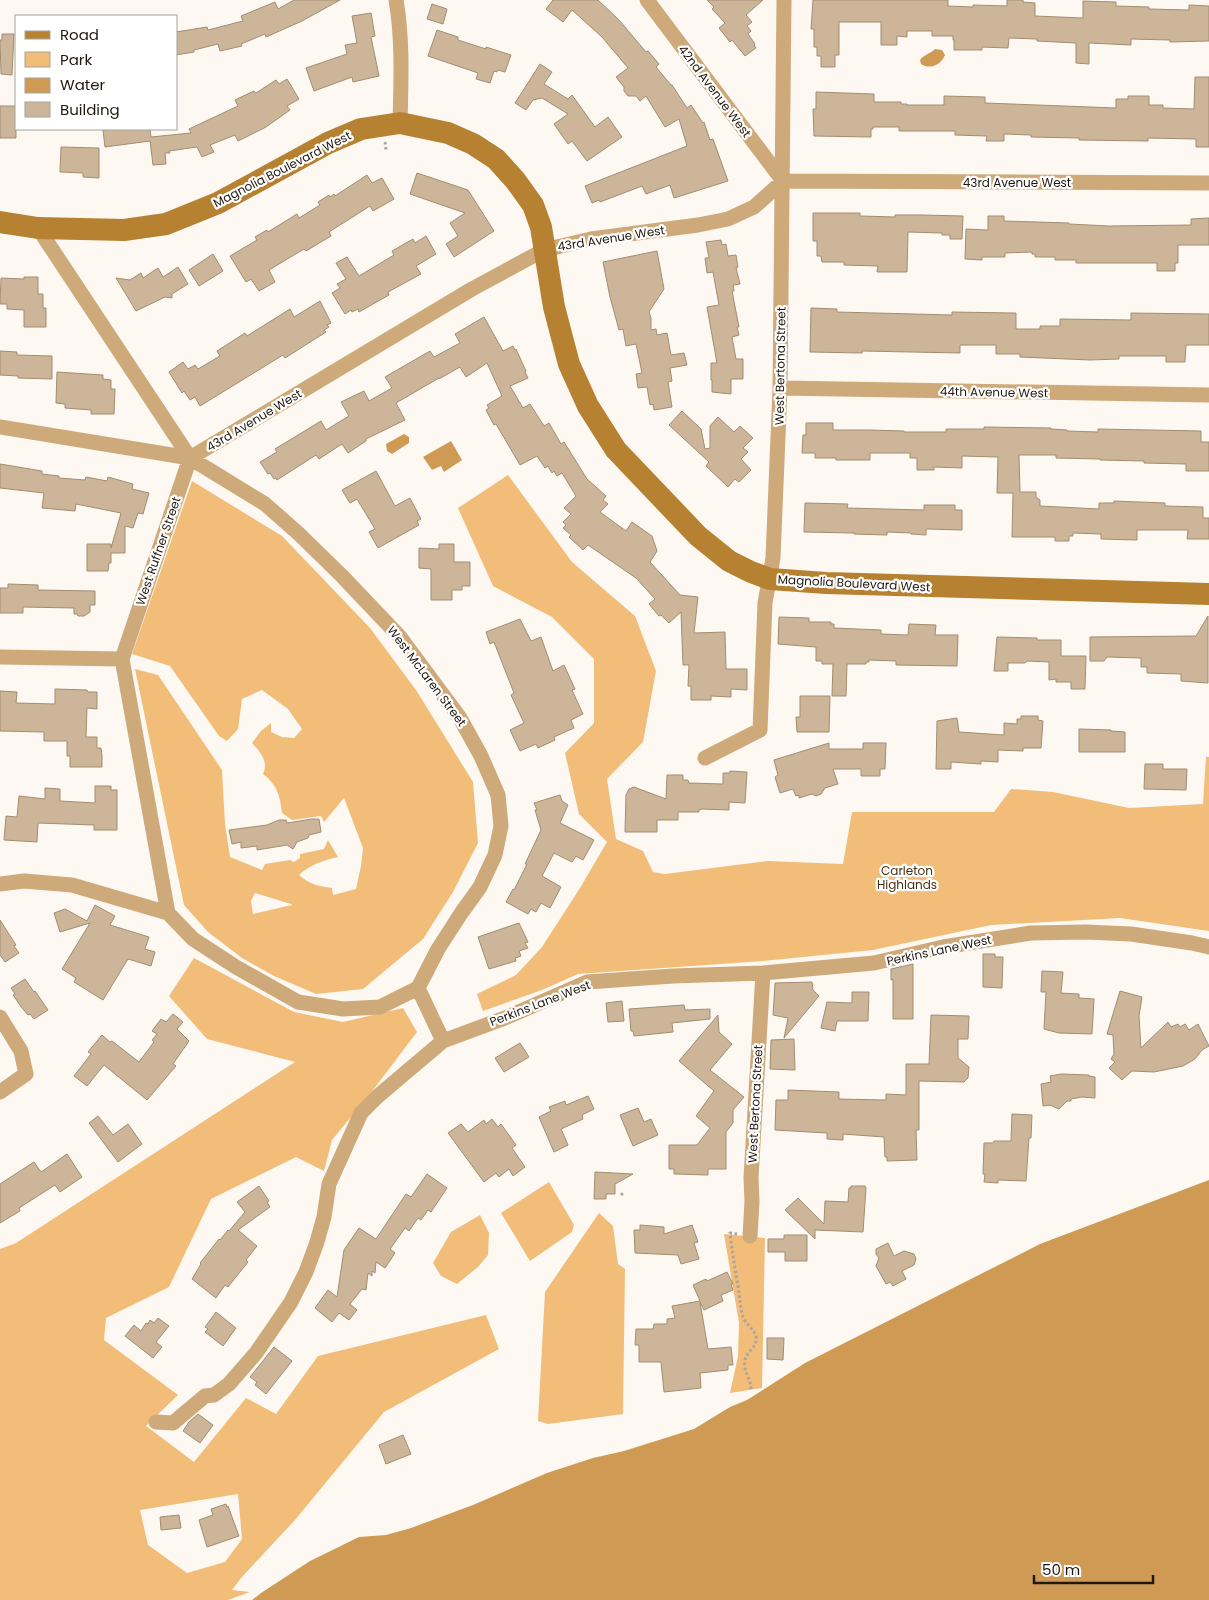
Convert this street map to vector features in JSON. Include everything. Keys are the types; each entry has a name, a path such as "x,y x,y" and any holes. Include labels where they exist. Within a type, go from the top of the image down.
{"street":[{"path":"396,0 402,65 400,123"},
{"name":"42nd Avenue West","path":"647,0 783,181"},
{"name":"West Bertona Street","path":"705,758 760,730 765,603 773,558 780,388 784,0"},
{"name":"Magnolia Boulevard West","path":"0,222 38,228 124,230 166,224 218,203 336,140 361,129 400,123 448,133 473,144 496,159 515,180 532,205 541,227 554,307 569,364 588,406 616,450 698,536 729,561 770,579 826,583 1209,594"},
{"name":"43rd Avenue West","path":"190,458 472,289 544,250 591,239 698,225 728,219 754,207 783,181 1209,184"},
{"path":"38,228 190,458"},
{"name":"44th Avenue West","path":"780,388 1209,396"},
{"path":"0,427 190,458"},
{"name":"West Ruffner Street","path":"168,913 122,659 190,458"},
{"name":"West McLaren Street","path":"190,458 265,504 342,576 400,637 460,718 481,756 498,794 501,826 495,855 480,887 438,949 418,988"},
{"path":"0,658 122,659"},
{"path":"0,884 24,881 72,885 168,913 194,939 236,967 298,1002 343,1009 380,1007 418,988 443,1041 378,1096 361,1113 329,1184 324,1217 306,1272 291,1302 256,1353 229,1384 214,1395 205,1396 173,1423 156,1422"},
{"name":"Perkins Lane West","path":"443,1041 505,1018 587,982 673,976 763,973 874,963 943,946 1031,933 1086,932 1131,934 1192,943 1209,948"},
{"name":"West Bertona Street","path":"750,1236 751,1178 763,973"},
{"path":"0,1017 21,1051 26,1074 0,1092"}],"path":[{"path":"730,1233 741,1305 746,1323 756,1337 754,1348 746,1356 745,1361 746,1372 751,1380 752,1389"}],"green space":[{"name":"Carleton Highlands","path":"508,475 572,562 635,616 656,671 643,742 607,779 616,839 643,851 653,872 665,874 768,861 843,864 852,812 994,812 1011,789 1053,792 1129,808 1203,804 1206,757 1209,757 1209,931 1120,918 991,925 873,950 763,961 578,974 542,990 483,1011 477,994 516,975 542,947 607,842 579,814 565,753 594,723 594,659 552,617 493,586 458,508"},
{"path":"192,481 282,536 370,628 416,690 473,782 478,843 453,892 423,939 363,989 316,994 274,976 242,958 208,932 184,905 135,669 158,675 222,770 225,824 230,857 262,870 265,864 290,860 294,862 300,858 300,854 324,849 328,840 338,857 317,863 299,875 306,881 332,888 333,895 356,889 363,848 344,798 324,822 321,816 292,820 282,813 277,791 272,782 263,774 265,765 263,757 252,743 261,731 271,723 271,732 282,737 294,738 302,729 288,709 262,690 242,699 238,729 227,741 219,736 170,666 132,654","holes":["255,893 291,904 253,914 251,901"]},
{"path":"194,958 294,1012 343,1022 403,1008 417,1032 332,1140 324,1171 296,1157 211,1199 169,1287 106,1318 104,1340 178,1395 146,1426 194,1462 246,1398 276,1414 318,1356 486,1315 499,1349 384,1412 295,1520 232,1590 250,1592 228,1600 0,1600 0,1249 16,1243 295,1062 207,1039 169,996","holes":["238,1494 242,1539 225,1562 187,1573 148,1545 140,1510"]},
{"path":"549,1182 574,1225 572,1232 530,1261 501,1213"},
{"path":"599,1213 613,1226 618,1264 625,1269 623,1414 548,1424 538,1421 545,1292"},
{"path":"480,1215 489,1233 488,1255 478,1267 457,1284 441,1276 433,1263 451,1232"},
{"path":"724,1234 765,1238 762,1388 730,1393 738,1356 739,1323"}],"water":[{"path":"935,49 942,50 945,55 943,59 935,66 928,67 921,64 921,58"},
{"path":"404,434 409,437 409,443 392,454 387,451 386,444"},
{"path":"451,441 462,460 444,472 441,466 432,470 423,457"},
{"path":"1209,1180 1209,1600 252,1600 310,1561 359,1537 386,1535 411,1528 473,1505 547,1473 694,1429 730,1407 747,1400 805,1363 1040,1244"}],"building":[{"path":"294,0 340,0 302,21 266,37 265,34 241,44 242,46 220,51 218,44 194,50 194,52 178,55 178,32 207,27 208,30 243,21 241,16 275,2 278,9"},
{"path":"553,0 598,0 619,20 646,52 648,51 659,64 656,67 672,85 687,108 691,105 704,122 710,140 713,139 728,181 674,198 670,185 646,194 642,186 600,202 599,200 592,203 585,186 687,146 679,119 665,127 646,96 640,101 636,96 628,96 616,77 628,68 602,37 572,10 563,22 546,9"},
{"path":"707,0 763,0 746,15 752,22 747,26 751,31 748,34 756,48 745,56 732,40 730,42 719,28 725,23 712,9 714,7"},
{"path":"813,0 948,0 948,6 973,7 973,5 1007,6 1007,0 1023,0 1023,2 1035,3 1035,16 1083,18 1083,1 1116,2 1116,6 1149,7 1149,9 1189,10 1189,5 1209,6 1209,41 1170,42 1170,40 1131,39 1131,45 1089,43 1089,64 1076,63 1076,43 1009,38 1008,48 982,47 982,50 954,50 953,36 932,36 932,31 907,31 907,37 897,36 897,45 881,45 881,22 839,22 839,55 835,55 835,67 821,67 821,56 817,56 817,47 814,47 814,29 811,29"},
{"path":"432,4 447,9 443,24 427,19"},
{"path":"371,13 375,36 371,37 379,76 353,82 352,77 314,91 306,68 347,54 345,45 357,43 352,16"},
{"path":"437,30 458,37 458,40 511,55 505,72 494,71 490,83 476,79 478,73 428,56"},
{"path":"2,34 14,34 12,75 1,74 0,40 2,40"},
{"path":"540,64 552,72 544,84 568,99 572,95 595,127 608,117 622,137 587,161 572,141 568,144 554,124 568,114 542,98 533,100 526,110 515,103"},
{"path":"1195,77 1209,77 1209,147 1196,147 1196,139 1148,138 1148,141 1079,140 1079,138 1031,137 1031,135 1004,134 1004,141 986,141 987,136 955,135 955,131 899,131 899,127 873,127 871,129 871,137 814,136 813,109 816,109 816,92 874,94 874,102 901,102 901,104 907,105 944,105 944,96 985,97 985,103 1116,108 1116,99 1128,99 1128,96 1149,96 1149,105 1163,105 1163,108 1194,109"},
{"path":"287,79 299,99 287,106 290,110 266,127 238,141 235,135 210,145 214,152 202,157 197,147 169,151 170,153 165,153 166,164 153,165 150,141 105,147 103,130 150,130 151,137 191,133 189,129 238,106 235,100 254,91 256,93 276,80 279,84"},
{"path":"0,106 15,106 16,138 0,138"},
{"path":"61,147 99,148 99,178 83,177 83,173 60,172"},
{"path":"417,173 468,190 494,231 454,257 446,244 458,236 450,223 465,213 410,194"},
{"path":"367,175 372,183 382,178 394,199 373,211 370,206 329,232 331,236 306,251 304,249 269,270 275,282 259,291 251,279 246,282 230,256 257,240 255,237 267,230 268,232 297,214 299,218 320,205 318,202 329,195 330,197 334,194 335,196"},
{"path":"813,213 860,213 860,216 895,217 895,215 963,216 962,239 950,239 950,235 942,235 942,233 908,232 907,272 877,272 878,266 844,265 844,262 822,262 821,256 817,256 817,241 813,241"},
{"path":"988,216 1004,216 1004,221 1109,226 1191,225 1191,219 1209,218 1209,245 1178,245 1178,263 1175,263 1175,271 1157,271 1157,263 1076,263 1076,260 1055,260 1055,257 1035,257 1035,254 1032,254 1032,252 1005,253 1005,257 982,257 982,260 965,259 966,229 988,230"},
{"path":"426,236 436,254 416,266 421,274 388,292 389,295 359,312 358,309 352,312 351,310 345,314 332,293 340,288 337,284 346,279 336,263 347,257 359,276 394,255 392,251 413,239 415,243"},
{"path":"721,240 722,245 726,244 728,256 736,255 738,267 736,268 740,284 733,285 734,291 732,291 739,335 732,337 736,359 743,359 743,379 731,379 731,394 712,392 711,380 711,363 717,363 707,307 719,305 713,272 707,273 705,258 709,258 706,242"},
{"path":"657,251 664,289 649,312 651,330 656,329 657,335 667,333 671,355 684,353 687,365 670,368 672,381 668,382 672,407 654,410 653,404 650,405 647,387 638,388 636,374 642,373 636,344 626,346 623,329 619,330 603,262"},
{"path":"213,254 223,271 199,286 189,270"},
{"path":"178,267 188,284 172,294 172,298 165,297 136,311 116,278 130,280 141,273 143,278 158,268 163,277"},
{"path":"24,277 38,277 38,294 43,294 43,308 46,308 46,327 24,327 24,310 7,309 7,304 0,304 1,278 24,279"},
{"path":"320,301 331,323 324,330 326,332 285,358 283,355 200,406 195,397 190,400 184,391 182,393 169,372 183,362 188,369 195,365 198,369 220,356 217,351 245,333 247,336 290,309 294,317"},
{"path":"811,308 837,309 837,312 952,315 952,312 1016,313 1016,329 1040,329 1040,326 1060,326 1060,319 1131,320 1131,313 1209,314 1209,345 1186,345 1185,362 1166,362 1166,356 1119,356 1119,359 1090,360 1020,357 1020,354 996,354 996,345 960,345 960,353 810,352"},
{"path":"484,317 503,351 513,346 526,371 528,378 510,386 523,408 530,404 544,426 549,423 561,444 564,442 587,479 606,496 603,500 608,504 600,512 626,531 632,522 652,536 657,551 650,562 680,595 698,597 694,633 725,632 726,669 747,669 747,690 731,689 731,697 711,696 711,700 691,700 691,686 688,686 689,665 683,665 681,612 669,623 661,615 659,616 649,604 655,599 636,578 588,545 583,550 569,537 571,535 563,528 566,525 563,522 571,514 564,508 576,496 562,473 557,476 554,471 552,473 548,466 545,468 537,456 520,465 486,410 489,408 487,405 502,396 487,363 466,377 460,367 396,403 405,420 366,439 366,441 348,453 342,444 319,459 316,455 277,480 270,473 268,474 260,462 277,452 275,449 321,421 326,430 349,416 341,402 364,391 369,401 392,388 385,377 430,351 434,357 460,343 455,334"},
{"path":"0,351 17,352 17,355 52,356 52,379 18,378 18,376 0,375"},
{"path":"57,372 103,375 103,379 111,380 111,389 115,389 114,414 91,414 91,410 65,408 65,404 56,403"},
{"path":"682,411 701,429 705,449 710,448 710,426 718,417 734,432 740,426 753,438 743,448 748,452 741,459 751,470 739,482 735,479 728,487 706,466 709,462 669,425"},
{"path":"806,423 833,423 833,430 904,432 946,432 946,429 984,429 984,427 1051,428 1067,431 1098,432 1098,429 1201,431 1201,442 1209,442 1209,471 1186,471 1186,464 1056,458 1056,455 1019,455 1020,492 1036,492 1036,497 1040,500 1040,506 1099,509 1099,503 1114,503 1114,501 1165,503 1165,506 1203,507 1203,518 1209,518 1209,539 1187,539 1188,530 1137,530 1137,540 1101,539 1101,534 1073,533 1073,536 1069,536 1069,541 1055,541 1055,537 1012,537 1013,493 997,493 998,457 962,456 962,468 934,467 934,470 917,470 917,458 910,458 910,453 870,453 870,460 815,458 815,453 802,453 803,435 806,435"},
{"path":"0,464 42,471 42,474 59,476 59,478 85,480 86,477 107,481 108,477 133,484 132,489 149,493 143,514 138,513 133,528 125,526 125,553 111,553 111,563 109,563 108,571 87,571 87,544 111,544 111,548 121,513 76,504 75,511 42,508 44,493 0,488"},
{"path":"376,471 395,506 410,498 421,519 417,521 419,525 378,548 369,532 375,529 357,499 350,503 342,490"},
{"path":"805,503 848,504 847,508 924,510 924,505 955,505 955,510 962,510 962,530 926,529 926,535 887,532 887,535 804,532"},
{"path":"439,544 454,544 454,562 470,562 470,586 462,586 462,590 452,590 452,600 431,600 431,569 419,568 419,548 439,549"},
{"path":"8,584 38,585 38,590 95,591 95,605 90,605 90,612 84,616 74,614 74,608 23,607 23,613 0,613 0,588 8,588"},
{"path":"1208,616 1208,683 1181,681 1181,674 1147,673 1147,667 1141,667 1141,658 1107,657 1104,661 1090,661 1090,637 1196,636"},
{"path":"779,617 809,618 809,622 831,622 831,624 834,624 834,628 881,630 881,634 908,635 909,624 936,625 935,635 958,635 957,666 896,665 896,661 869,660 866,664 847,664 846,696 832,696 833,664 822,664 822,661 816,661 816,647 778,644"},
{"path":"520,619 531,641 541,637 553,671 564,665 575,689 572,690 583,714 571,720 574,728 554,737 555,740 538,748 536,744 520,751 510,730 524,723 511,695 514,693 494,642 490,644 486,632"},
{"path":"997,637 1061,640 1061,656 1086,656 1085,689 1071,689 1071,682 1056,682 1056,679 1049,680 1049,662 1027,661 1025,663 1008,663 1008,671 994,671"},
{"path":"55,689 97,692 97,709 87,708 86,737 97,737 97,748 101,748 102,767 70,767 70,756 67,756 67,741 44,741 44,732 0,731 0,691 17,692 16,703 55,704"},
{"path":"800,696 830,696 829,732 797,732 796,717 800,717"},
{"path":"1021,716 1038,716 1038,720 1043,721 1041,748 1023,748 1023,751 998,750 998,762 981,761 981,764 951,762 951,769 936,769 937,721 957,718 959,732 1004,735 1004,723 1017,724 1017,719 1021,719"},
{"path":"1079,729 1125,732 1125,752 1079,752"},
{"path":"829,743 829,749 863,749 863,743 886,743 885,769 880,769 880,776 861,776 861,769 833,769 838,784 825,788 821,794 816,796 812,794 799,798 799,795 796,796 793,789 780,793 775,777 778,775 774,760"},
{"path":"1145,764 1163,764 1163,769 1187,769 1186,790 1144,789"},
{"path":"730,771 747,772 745,803 729,802 729,810 702,809 699,812 678,812 678,820 657,820 657,832 625,832 626,795 629,789 634,787 666,799 667,775 683,775 683,780 688,780 689,783 723,784 723,773 730,773"},
{"path":"95,786 111,786 111,790 117,790 117,830 94,830 94,825 38,823 37,842 4,840 6,816 17,817 19,796 45,799 45,788 60,789 60,801 95,803"},
{"path":"560,795 562,801 568,805 560,823 594,840 583,860 576,856 572,862 554,853 542,876 561,887 550,908 541,903 536,912 531,909 528,914 506,902 527,864 525,864 541,830 534,803"},
{"path":"319,819 321,832 309,835 308,838 297,842 293,849 287,845 257,850 257,846 241,848 241,842 232,844 229,830 267,825 279,820 286,820 287,823"},
{"path":"95,905 115,916 110,925 149,937 145,949 155,952 151,966 128,959 103,1000 74,982 76,978 62,969 90,923 60,932 54,913 65,909 87,921"},
{"path":"0,920 19,953 5,962 0,955"},
{"path":"519,923 528,942 525,943 528,948 519,951 521,956 515,958 516,961 489,969 478,937"},
{"path":"983,954 995,954 995,957 1003,957 1002,988 983,987"},
{"path":"913,964 913,1019 893,1019 893,979 891,980 891,969"},
{"path":"1042,971 1063,972 1061,993 1079,994 1079,998 1094,999 1092,1034 1059,1033 1044,1029 1046,992 1041,992"},
{"path":"25,979 48,1010 34,1019 22,1008 13,995 15,994 11,988"},
{"path":"812,982 813,990 819,996 784,1038 788,1018 773,1015 775,983"},
{"path":"1120,991 1142,997 1139,1016 1141,1048 1168,1022 1171,1027 1178,1024 1180,1027 1185,1024 1189,1030 1198,1024 1209,1046 1202,1050 1195,1059 1183,1066 1154,1072 1132,1071 1122,1080 1109,1068 1115,1062 1111,1059 1114,1054 1113,1035 1107,1034"},
{"path":"852,992 869,992 868,1021 837,1021 835,1031 821,1028 827,1002 852,1003"},
{"path":"622,1001 624,1021 608,1022 606,1003"},
{"path":"684,1005 685,1010 710,1009 710,1019 672,1023 673,1032 634,1036 633,1031 631,1031 629,1009"},
{"path":"173,1014 183,1022 177,1029 189,1041 173,1064 176,1066 147,1100 104,1065 87,1086 74,1076 91,1054 88,1052 102,1035 139,1062 154,1042 152,1040 157,1034 152,1031 161,1019 166,1022"},
{"path":"718,1015 719,1032 732,1044 710,1070 744,1097 733,1110 733,1123 726,1132 726,1169 708,1169 708,1175 674,1174 674,1169 669,1169 669,1145 697,1145 710,1128 696,1116 714,1091 679,1061"},
{"path":"931,1015 969,1016 968,1039 958,1039 958,1058 969,1067 968,1078 964,1082 919,1081 919,1130 916,1130 917,1160 887,1161 884,1137 843,1134 843,1140 827,1139 827,1133 775,1130 776,1100 788,1100 788,1090 839,1092 839,1099 886,1100 886,1094 906,1095 906,1064 929,1064"},
{"path":"794,1039 795,1070 770,1069 771,1040"},
{"path":"520,1043 529,1057 504,1072 495,1058"},
{"path":"1061,1074 1095,1077 1095,1098 1082,1097 1071,1099 1071,1101 1067,1101 1059,1109 1050,1105 1043,1106 1041,1084 1051,1082 1050,1076"},
{"path":"588,1096 594,1109 582,1115 583,1119 561,1129 568,1145 554,1152 539,1117 551,1111 549,1107 565,1101 566,1105"},
{"path":"638,1108 644,1122 651,1119 658,1135 633,1146 620,1115"},
{"path":"1012,1114 1032,1115 1026,1181 998,1180 998,1183 984,1182 984,1143 1011,1141"},
{"path":"98,1116 113,1135 128,1124 142,1144 118,1162 89,1123"},
{"path":"492,1119 498,1127 501,1124 516,1145 512,1148 525,1167 513,1176 509,1169 499,1177 496,1173 484,1182 448,1133 461,1124 468,1132 484,1120 486,1124"},
{"path":"67,1154 82,1177 60,1192 55,1185 19,1208 20,1211 0,1223 0,1184 34,1162 41,1172"},
{"path":"595,1172 633,1174 615,1184 615,1194 606,1194 606,1199 594,1199"},
{"path":"427,1174 447,1188 431,1212 428,1210 421,1220 418,1218 409,1231 405,1228 390,1249 395,1253 385,1268 376,1262 375,1273 372,1271 372,1276 368,1273 366,1290 362,1289 350,1304 357,1310 349,1320 339,1313 332,1322 315,1308 328,1290 337,1297 344,1250 359,1228 376,1239 406,1194 411,1197"},
{"path":"259,1186 269,1201 267,1202 270,1207 238,1230 257,1246 246,1260 248,1262 228,1287 225,1285 216,1298 192,1279 200,1263 219,1239 229,1231 245,1212 237,1202"},
{"path":"851,1186 865,1186 866,1188 863,1232 815,1230 815,1239 785,1210 798,1198 824,1224 825,1201 848,1202 849,1188"},
{"path":"640,1225 664,1227 664,1234 692,1225 698,1242 694,1243 699,1259 681,1264 678,1255 635,1253 634,1230 640,1230"},
{"path":"784,1235 807,1235 807,1261 785,1261 785,1252 768,1252 768,1239 784,1239"},
{"path":"888,1243 894,1256 904,1251 914,1254 916,1259 914,1265 902,1271 906,1279 893,1286 890,1282 886,1284 876,1266 879,1258 876,1254 876,1249"},
{"path":"727,1272 733,1284 731,1284 733,1290 721,1295 723,1301 704,1310 700,1302 708,1349 731,1347 733,1365 728,1365 728,1370 700,1373 701,1388 664,1392 661,1362 639,1362 639,1345 635,1345 636,1329 653,1329 654,1324 667,1324 667,1319 675,1318 672,1306 700,1301 693,1285"},
{"path":"216,1312 236,1328 223,1346 205,1332 208,1329 205,1327"},
{"path":"158,1318 169,1326 156,1342 162,1347 153,1358 125,1336 134,1325 141,1331 146,1323 148,1324 150,1320 154,1323"},
{"path":"767,1338 784,1338 783,1360 767,1359"},
{"path":"274,1347 292,1361 266,1394 255,1385 257,1382 250,1377"},
{"path":"198,1414 213,1425 200,1443 183,1431"},
{"path":"403,1435 411,1454 386,1464 379,1445"},
{"path":"226,1504 239,1536 207,1547 199,1520 213,1515 211,1509"},
{"path":"179,1515 181,1528 161,1530 160,1517"}]}
